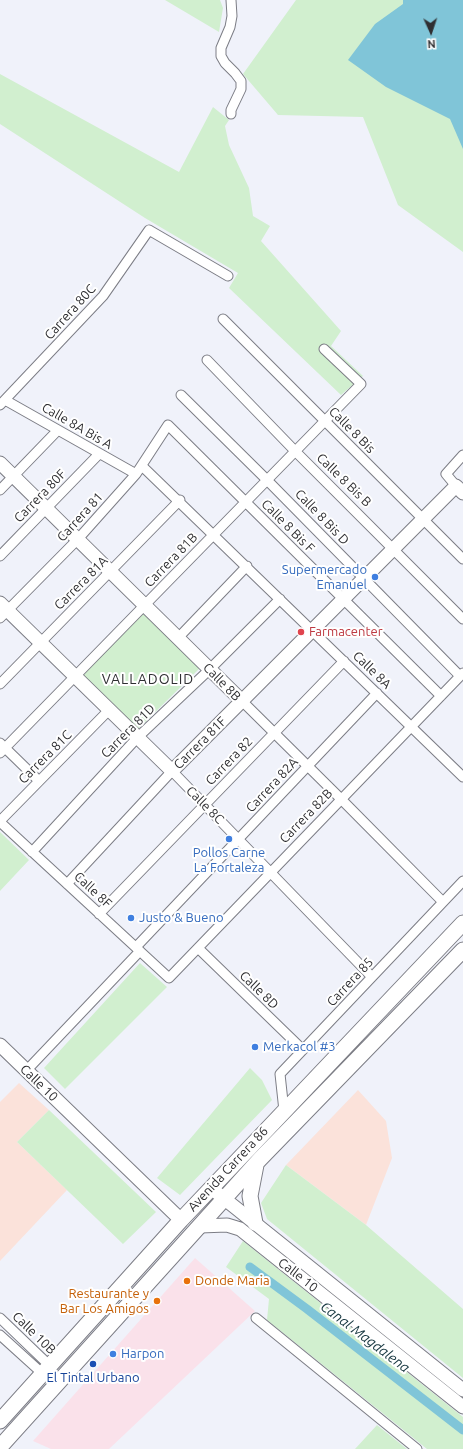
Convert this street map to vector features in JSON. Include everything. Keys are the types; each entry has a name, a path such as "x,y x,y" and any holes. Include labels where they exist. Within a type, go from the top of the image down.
{"main road":[{"name":"Avenida Carrera 86","path":"0,1421 210,1188 463,924"},
{"name":"Avenida Carrera 86","path":"0,1447 256,1164 463,950"},
{"path":"255,1223 250,1196 256,1164"}],"street":[{"path":"231,0 232,16 230,27 221,48 221,56 225,63 235,72 240,81 240,89 231,114"},
{"name":"Carrera 80C","path":"2,402 103,296 149,230 228,276"},
{"name":"Calle 8 Bis","path":"223,319 324,422 463,559"},
{"name":"Carrera 81B","path":"2,748 75,677 361,384 324,348"},
{"name":"Calle 8 Bis B","path":"207,360 295,451 463,618"},
{"name":"Calle 8 Bis D","path":"181,395 364,579 462,674"},
{"name":"Calle 8A Bis A","path":"2,402 58,430 136,474"},
{"name":"Carrera 81","path":"3,611 78,539 136,474 168,425"},
{"name":"Calle 8 Bis F","path":"168,425 441,696"},
{"path":"0,490 58,430"},
{"name":"Carrera 80F","path":"0,556 99,454"},
{"path":"460,490 446,474 463,455"},
{"name":"Calle 8B","path":"0,463 341,798 443,902"},
{"name":"Calle 8A","path":"142,466 180,500 463,777"},
{"name":"Carrera 81F","path":"67,884 172,771 394,548 424,519 460,490"},
{"name":"Carrera 81A","path":"0,684 180,500"},
{"path":"178,638 247,566"},
{"name":"Carrera 81D","path":"32,852 137,738 210,669 280,599"},
{"name":"Calle 8C","path":"3,611 40,643 172,771 239,839 269,873 372,977"},
{"name":"Carrera 82","path":"99,914 344,661"},
{"name":"Carrera 82B","path":"169,978 462,674"},
{"name":"Carrera 82A","path":"26,1071 239,839 377,693"},
{"name":"Carrera 81C","path":"0,822 109,710"},
{"path":"2,748 39,782"},
{"name":"Calle 8F","path":"0,822 169,978"},
{"name":"Carrera 85","path":"284,1111 280,1074 463,881"},
{"name":"Calle 8D","path":"198,948 303,1050"},
{"name":"Calle 10","path":"0,1045 181,1220"},
{"name":"Calle 10","path":"210,1188 463,1390"},
{"name":"Calle 10","path":"200,1226 227,1225 240,1229 463,1407"},
{"name":"Calle 10B","path":"0,1318 46,1370"},
{"path":"256,1318 417,1449"},
{"name":"Calle 10B","path":"0,1335 46,1370"}],"shaded area":[{"path":"19,1083 49,1110 17,1142 67,1190 0,1261 0,1102"},
{"path":"358,1090 386,1121 392,1158 366,1225 286,1165"},
{"path":"195,1258 255,1311 109,1449 51,1449 33,1441"}],"green space":[{"path":"165,0 220,0 223,8 219,32"},
{"path":"296,0 463,0 463,252 398,205 363,117 278,115 243,74"},
{"path":"0,74 179,172 213,107 229,120 225,126 229,145 249,188 253,216 270,226 261,241 341,331 331,346 363,376 341,395 229,288 238,273 145,218 0,124"},
{"path":"144,612 200,668 137,730 81,674"},
{"path":"0,832 29,860 0,891"},
{"path":"140,963 167,987 65,1089 44,1068"},
{"path":"250,1068 262,1080 272,1100 180,1195 157,1178"},
{"path":"49,1110 156,1212 123,1244 17,1142"},
{"path":"286,1165 366,1225 463,1309 463,1378 267,1219 261,1203"},
{"path":"243,1241 463,1417 463,1449 427,1449 267,1320 269,1299 226,1267"},
{"path":"377,1425 407,1449 355,1449"}],"water":[{"path":"403,0 463,0 463,149 450,119 386,87 348,60 375,24 403,4"}],"waterway":[{"name":"Canal Magdalena","path":"250,1267 307,1309 463,1430"}],"place":[{"name":"Supermercado Emanuel","path":"375,577"},
{"name":"Farmacenter","path":"301,632"},
{"name":"Pollos Carne La Fortaleza","path":"229,839"},
{"name":"Justo & Bueno","path":"131,918"},
{"name":"Merkacol #3","path":"255,1047"},
{"name":"Donde Maria","path":"187,1281"},
{"name":"Restaurante y Bar Los Amigos","path":"157,1301"},
{"name":"Harpon","path":"113,1354"},
{"name":"El Tintal Urbano","path":"93,1364"}],"district":[{"name":"VALLADOLID","path":"148,679"}]}
